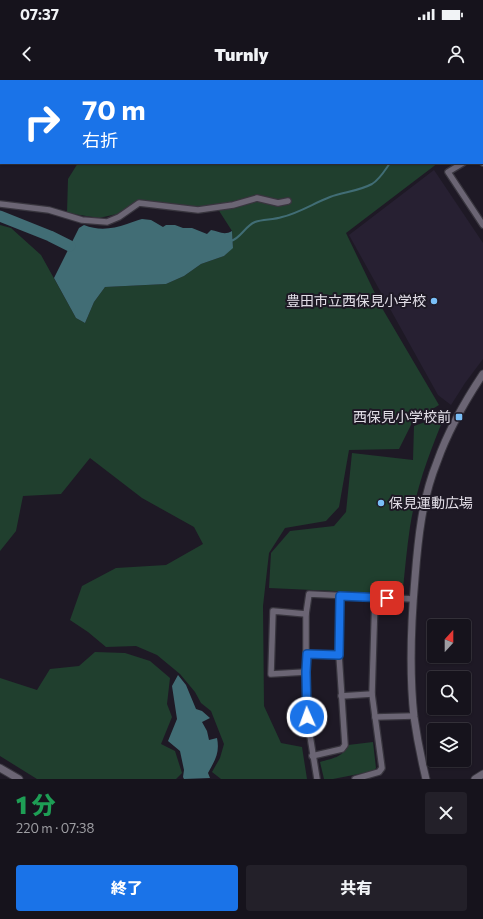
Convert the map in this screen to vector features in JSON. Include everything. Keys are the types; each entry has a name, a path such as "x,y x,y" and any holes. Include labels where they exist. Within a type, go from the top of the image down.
{"street":[{"path":"461,164 448,172 483,224"},
{"path":"0,204 49,210 82,220 107,222 139,203 198,210 233,205 257,198 278,203 288,201"},
{"path":"426,779 414,716 411,676 413,599 417,546 423,507 436,462 453,426 483,374"},
{"path":"317,779 312,756 307,717 306,614 309,594 413,599"},
{"path":"312,756 342,750 345,745 339,655 340,596"},
{"path":"355,779 380,772 382,768 372,694 375,597"},
{"path":"306,614 273,611 271,674 306,672"},
{"path":"307,654 339,655"},
{"path":"341,696 372,694"},
{"path":"375,717 414,716"},
{"path":"0,768 19,779"},
{"path":"475,779 483,774"}],"shaded area":[{"name":"豊田市立西保見小学校","path":"434,170 483,243 483,359 451,405 438,395 349,235"}],"green space":[{"path":"77,164 437,164 346,233 382,308 439,405 413,421 399,449 349,450 339,507 326,521 285,528 269,553 263,606 264,706 281,743 302,747 307,779 221,779 212,772 220,758 224,744 211,711 201,703 195,692 180,674 157,655 136,646 106,647 88,632 70,620 82,586 116,568 166,565 203,544 194,527 142,498 90,458 61,494 23,496 16,531 0,551 0,225 11,228 41,255 76,318 85,323 94,302 105,287 166,284 184,276 201,264 224,256 233,247 232,231 216,206 198,209 138,201 117,214 99,218 67,213 68,179"},
{"name":"保見運動広場","path":"445,415 429,456 416,498 409,535 403,589 400,594 269,588 271,553 290,531 334,526 346,512 352,453 413,460 414,426"},
{"path":"95,652 125,653 150,661 170,678 167,704 172,717 161,744 175,751 182,773 176,779 37,779 0,756 0,678 37,690 50,669 79,666"},
{"path":"373,742 376,768 374,771 333,779 324,779 320,762 340,755 348,745"}],"water":[{"path":"142,219 151,220 163,227 166,225 175,225 183,228 192,228 207,234 211,230 224,233 232,231 233,248 224,256 201,264 184,276 166,284 105,287 94,302 85,323 76,318 54,278 79,228 84,225 100,229 111,228"},
{"path":"178,675 186,685 196,709 202,711 210,718 202,722 207,731 209,740 217,738 218,748 215,760 208,773 210,778 184,779 184,770 180,751 168,741 177,719 172,686"}],"waterway":[{"path":"231,241 238,237 248,226 255,222 279,218 330,197 372,184 380,177 389,164"},
{"path":"0,216 50,236 70,246"}],"place":[{"name":"豊田市立西保見小学校","path":"434,301"},
{"name":"西保見小学校前","path":"459,417"},
{"name":"保見運動広場","path":"381,503"}],"route":[{"path":"307,717 307,654 339,655 340,596 387,598"}]}
